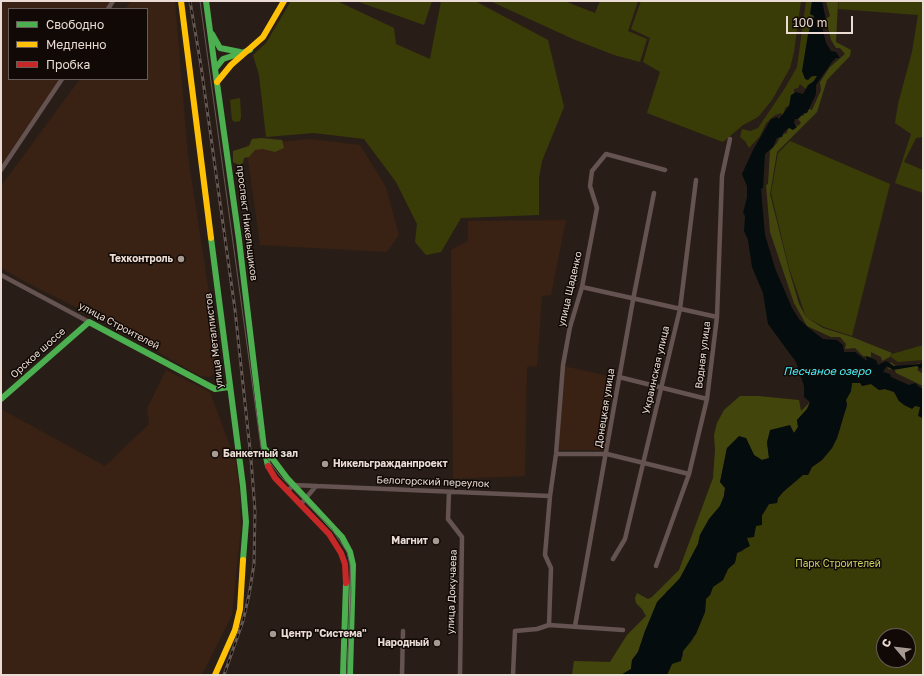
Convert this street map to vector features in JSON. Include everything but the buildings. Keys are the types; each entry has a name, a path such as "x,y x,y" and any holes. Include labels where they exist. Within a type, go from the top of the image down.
{"main road":[{"name":"улица Металлистов","path":"181,1 229,387 243,486 246,522 245,559 240,609 235,630 215,675"},
{"name":"проспект Никельщиков","path":"206,1 239,240 264,448"},
{"path":"217,82 231,65 263,37 284,1"},
{"path":"210,31 220,48 236,52 248,50"},
{"path":"216,66 223,59 248,50"},
{"path":"216,66 226,67 231,65"},
{"name":"улица Строителей","path":"89,322 215,389 229,387"},
{"name":"Орское шоссе","path":"1,400 89,322"},
{"path":"264,448 293,485 342,537 350,552 353,565 350,675"},
{"path":"264,448 269,468 281,484 336,543 342,553 345,564 346,590 343,675"}],"street":[{"path":"1,170 61,80"},
{"name":"Водная улица","path":"656,566 690,474 707,398 717,318 722,176 730,139"},
{"name":"улица Щаденко","path":"549,624 551,568 545,555 550,496 556,454 563,365 570,327 582,287 596,208 590,186 592,171 606,154 665,170"},
{"name":"Украинская улица","path":"613,559 625,539 680,309 696,180"},
{"name":"Донецкая улица","path":"574,626 607,454 632,300 654,193"},
{"name":"улица Строителей","path":"1,276 89,322"},
{"path":"582,287 632,300 717,318"},
{"path":"619,378 707,398"},
{"path":"556,454 607,454 690,474"},
{"path":"281,484 287,478"},
{"path":"288,491 293,485"},
{"name":"Белогорский переулок","path":"293,485 550,496"},
{"path":"300,504 316,486"},
{"name":"улица Докучаева","path":"449,492 447,516 449,522 462,537 460,675"},
{"path":"308,512 311,504"},
{"path":"308,512 316,509"},
{"path":"346,590 353,590"},
{"path":"513,675 515,631 537,629 549,624 623,630"},
{"path":"344,628 352,628"},
{"path":"402,675 403,631"}],"shaded area":[{"path":"1,1 108,1 110,4 108,8 8,8 8,80 59,80 1,166"},
{"path":"131,1 175,1 188,156 220,364 218,364 218,374 212,374 211,377 200,376 94,316 29,284 1,268 1,186 79,80 148,80 148,8 126,8"},
{"path":"826,1 838,2 836,42 851,50 850,56 827,80 817,112 777,152 770,194 789,270 799,304 806,317 823,328 852,337 892,353 890,357 882,361 881,357 871,352 871,357 863,356 855,348 845,349 846,344 840,337 831,337 807,326 794,303 770,232 766,185 768,184 770,151 777,143 781,135 787,133 788,128 794,124 798,126 801,123 798,119 799,115 803,116 809,109 812,110 821,90 820,82 830,67 845,54 840,48 836,48 831,40 826,19 830,16"},
{"path":"261,138 282,140 284,148 275,152 263,149 255,150 249,157 244,158 243,163 239,165 233,162 233,151 249,146 252,139"},
{"path":"311,139 360,145 386,187 399,235 387,252 260,245 246,145"},
{"path":"566,220 551,295 542,296 537,366 527,367 525,476 453,479 451,250 468,241 468,221"},
{"path":"891,362 897,367 922,363 917,370 923,374 923,386 896,373 895,370 888,369"},
{"path":"564,366 613,377 605,450 557,450"},
{"path":"166,370 210,392 236,462 240,494 241,529 232,615 202,675 1,675 1,409 105,466 149,424 147,409"},
{"path":"740,396 758,396 799,400 801,411 810,402 807,409 797,420 798,427 793,434 782,429 767,442 769,458 762,460 754,455 746,438 727,448 720,482 725,488 720,506 709,519 700,535 698,544 680,578 673,587 667,591 645,631 638,652 632,660 631,669 621,675 572,675 574,661 610,662 627,635 646,616 636,603 635,598 637,593 648,599 652,597 679,570 713,478 715,450 714,435 717,423 724,410"}],"green space":[{"path":"291,1 337,1 394,28 396,44 430,59 441,1 475,1 548,40 564,107 542,161 539,178 539,215 461,218 441,252 426,255 415,242 417,224 396,182 364,139 314,133 266,137 259,75 253,55 266,43"},
{"path":"356,1 432,1 424,25"},
{"path":"490,1 564,1 595,13 600,1 638,1 628,31 647,39 640,62 614,55 573,39"},
{"path":"641,1 801,1 794,52 790,68 772,100 758,117 743,125 723,142 647,113 660,72 643,62 650,38 631,29"},
{"path":"806,1 816,1 818,13 809,76 812,77 817,73 818,79 812,82 807,90 800,84 798,88 794,89 794,97 791,104 785,108 783,116 781,113 775,115 766,123 760,136 749,148 745,141 740,137 742,129 750,131 758,128 785,88 797,67"},
{"path":"839,1 923,1 923,137 916,138 904,162 923,170 923,193 895,183 911,134 895,123 898,104 912,52 918,15 838,9"},
{"path":"240,98 241,117 240,121 235,122 232,120 230,100"},
{"path":"790,141 890,184 852,336 824,327 806,317 789,268 771,193 778,153"},
{"path":"923,345 923,360 898,362 891,357 892,354"},
{"name":"Парк Строителей","path":"857,382 861,383 862,386 871,384 879,390 885,389 894,392 899,401 920,407 921,418 923,418 922,675 667,675 672,664 683,656 683,651 692,641 705,612 706,599 710,595 713,587 723,580 728,569 735,562 737,553 743,551 747,538 754,530 769,504 777,503 778,498 783,492 803,475 808,475 812,467 822,460 832,448 837,438 847,405 846,400 851,391 852,383"}],"water":[{"name":"Песчаное озеро","path":"812,1 822,1 826,20 821,23 826,43 831,51 836,52 840,58 836,58 832,62 816,85 816,94 807,113 804,113 798,119 795,119 794,123 797,127 793,130 789,128 784,132 782,137 777,138 773,147 765,154 763,188 761,189 765,235 775,268 792,308 799,319 810,329 823,339 837,340 843,345 844,352 855,352 867,361 866,356 876,360 878,365 886,361 894,366 920,364 923,361 923,366 920,369 917,366 893,370 887,366 883,372 890,374 891,377 909,385 915,383 923,390 923,418 918,416 920,407 915,406 912,409 904,405 899,401 894,392 885,389 879,390 871,384 862,386 860,383 852,383 851,391 846,400 847,405 837,438 832,448 822,460 812,467 808,475 803,475 783,492 778,498 777,503 769,504 762,515 762,525 756,526 754,537 747,538 750,546 737,553 735,563 728,569 723,580 713,587 710,595 706,599 705,612 696,634 683,651 681,661 672,664 667,675 621,675 631,669 632,660 638,652 657,602 680,578 698,544 700,535 709,519 720,506 725,488 720,482 727,448 739,436 746,438 754,455 762,460 769,458 767,442 770,430 790,425 794,433 798,427 797,420 807,409 810,402 804,397 804,386 796,362 768,324 763,293 752,267 748,240 744,231 745,216 743,213 747,197 747,186 742,174 753,150 771,119 777,117 779,119 789,106 791,95 796,92 803,94 808,85 813,82 817,76 812,76 808,80 805,79 802,71 808,34 814,16 810,14"}],"tram line":[{"path":"200,1 261,447 265,456 280,476 331,528 347,552 350,565 351,590 347,675"}],"railway":[{"path":"190,1 201,66 235,310 255,511 254,564 249,595 243,621 224,675"}],"traffic: fast":[{"path":"206,1 215,69"},
{"path":"212,34 220,48 240,52"},
{"path":"250,50 223,59 215,69 239,240 264,448 268,466"},
{"path":"211,238 243,486 246,522 243,560"},
{"path":"1,399 89,322 215,389 229,387"},
{"path":"266,450 287,478 342,537 350,552 353,565 350,675"},
{"path":"343,675 346,583"}],"traffic: slow":[{"path":"181,1 211,238"},
{"path":"217,82 231,65 263,37 284,1"},
{"path":"215,675 235,630 240,609 243,560"}],"traffic: jam":[{"path":"268,466 275,478 329,534 341,553 345,564 346,583"}],"place":[{"name":"Техконтроль","path":"181,259"},
{"name":"Банкетный зал","path":"215,454"},
{"name":"Никельгражданпроект","path":"325,464"},
{"name":"Магнит","path":"436,541"},
{"name":"Центр \"Система\"","path":"273,634"},
{"name":"Народный","path":"437,643"}]}
